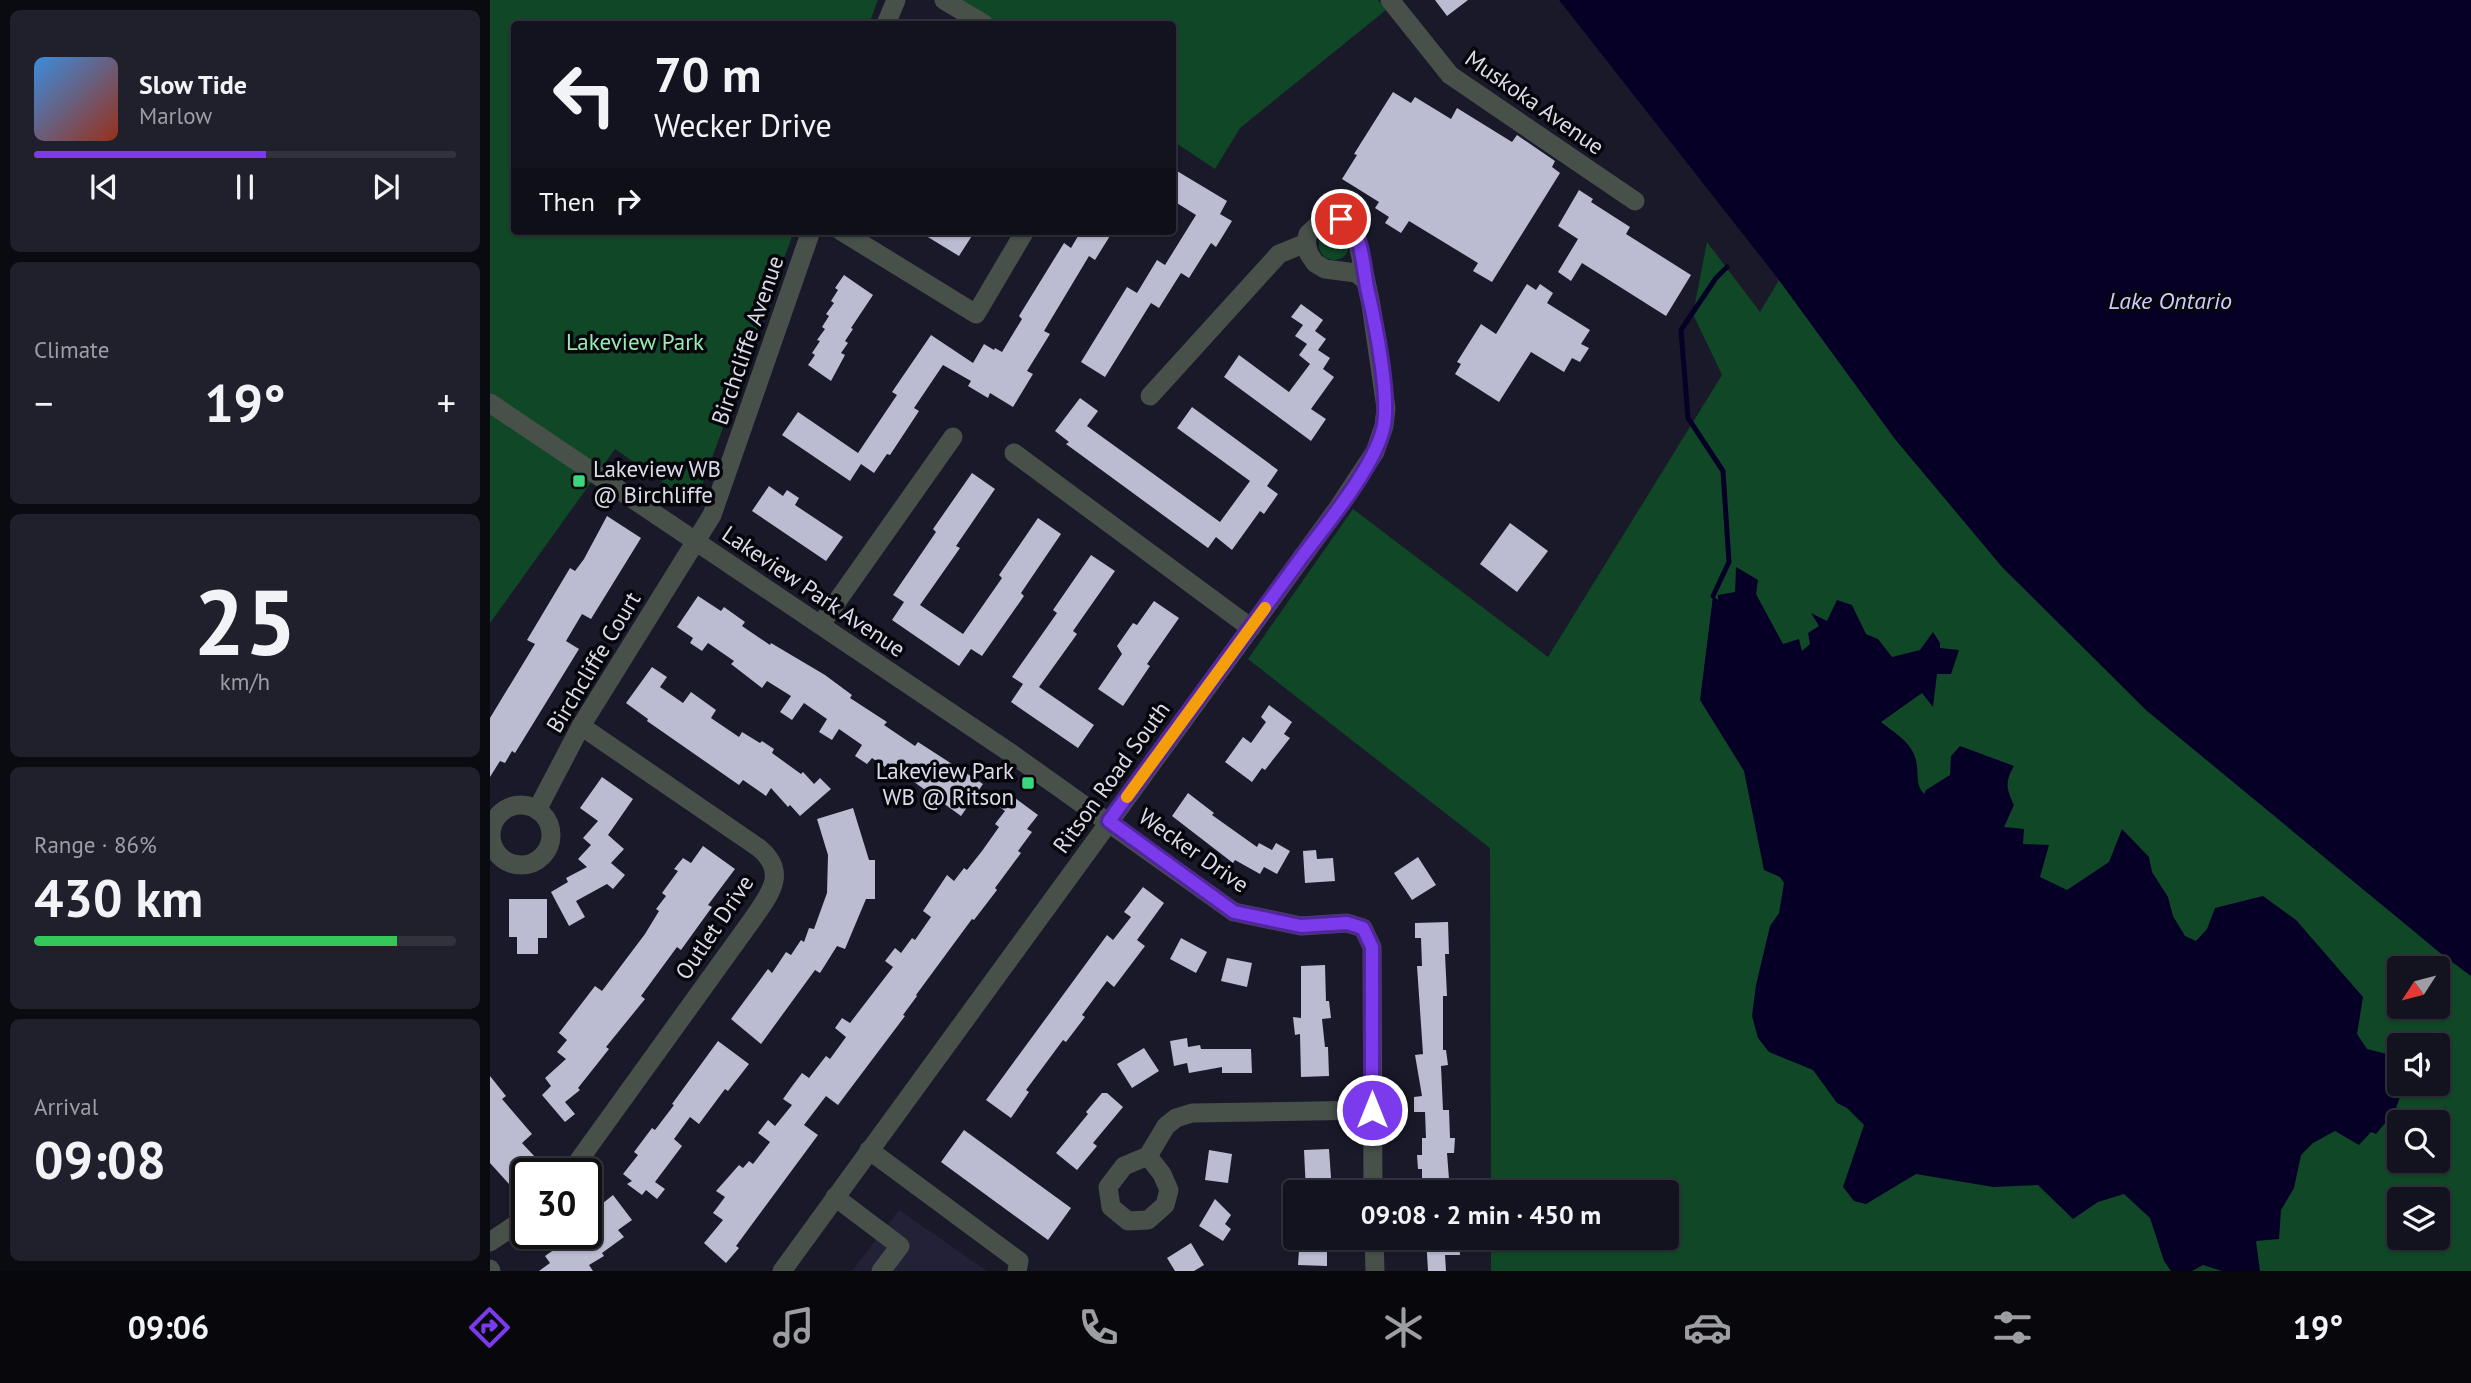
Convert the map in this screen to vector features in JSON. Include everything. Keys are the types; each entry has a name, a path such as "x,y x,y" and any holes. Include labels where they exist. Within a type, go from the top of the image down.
{"street":[{"path":"887,21 896,0"},
{"path":"944,0 979,21"},
{"name":"Muskoka Avenue","path":"1390,0 1450,75 1635,201"},
{"name":"Ritson Road South","path":"782,1271 1338,508 1375,452 1386,408 1371,305 1357,239 1348,224 1334,218 1321,222 1308,234 1306,243"},
{"name":"Birchcliffe Avenue","path":"696,542 712,515 810,235"},
{"path":"848,235 976,314 1023,235"},
{"path":"1150,396 1279,254 1306,243 1315,263 1325,269 1356,272 1365,280"},
{"name":"Lakeview Park Avenue","path":"490,403 1109,821"},
{"path":"821,624 953,437"},
{"path":"1014,453 1251,628"},
{"name":"Birchcliffe Court","path":"537,810 581,726 696,542"},
{"name":"Outlet Drive","path":"581,726 760,848 770,857 775,875 772,891 581,1158"},
{"name":"Wecker Drive","path":"1109,821 1234,912 1301,926 1347,923 1363,928 1372,947 1373,1180"},
{"path":"1148,1156 1166,1126 1176,1118 1192,1113 1372,1110"},
{"path":"869,1150 1019,1261 1017,1271"},
{"path":"835,1197 900,1246 881,1271"},
{"path":"490,1242 511,1228"},
{"path":"1374,1250 1375,1271"}],"shaded area":[{"path":"899,1210 987,1271 852,1271"}],"green space":[{"name":"Lakeview Park","path":"490,0 878,0 870,21 511,21 511,235 793,235 695,505 615,449 490,623"},
{"path":"959,0 1378,0 1386,10 1240,128 1215,169 1176,143 1176,21 991,21"},
{"path":"1334,230 1345,234 1349,245 1345,256 1334,260 1323,256 1319,245 1323,234"},
{"path":"1707,242 1760,312 1779,280 1895,439 2003,568 2444,956 2387,956 2387,1019 2450,1019 2450,960 2471,976 2471,1271 1491,1271 1491,1250 1679,1250 1679,1180 1491,1180 1490,848 1248,659 1353,509 1548,657 1722,375 1693,314"}],"water":[{"name":"Lake Ontario","path":"1559,0 2471,0 2471,976 2450,960 2450,956 2439,952 2147,711 2003,568 1895,439 1779,280"},
{"path":"1736,567 1758,580 1756,594 1783,644 1799,639 1802,651 1810,644 1808,633 1819,626 1811,613 1827,621 1837,600 1852,605 1866,634 1878,639 1892,657 1920,650 1933,632 1940,648 1959,650 1951,674 1937,674 1933,707 1922,693 1881,722 1901,737 1913,751 1919,786 1924,794 1950,775 1951,756 1960,746 2014,766 2008,785 2014,805 2004,827 2024,829 2023,844 2049,845 2040,877 2067,890 2109,862 2122,829 2149,857 2152,872 2168,897 2173,916 2185,936 2196,941 2207,929 2215,908 2263,896 2296,920 2363,997 2357,1034 2367,1049 2387,1054 2387,1096 2400,1096 2395,1110 2387,1110 2387,1121 2376,1134 2371,1132 2359,1145 2335,1131 2313,1143 2301,1155 2294,1188 2281,1210 2279,1239 2256,1241 2260,1271 2222,1271 2203,1265 2192,1271 2171,1271 2164,1261 2150,1218 2124,1194 2098,1202 2073,1219 2038,1185 1993,1187 1916,1174 1866,1204 1854,1201 1843,1187 1864,1125 1847,1108 1837,1103 1813,1070 1769,1052 1758,1038 1752,1016 1756,985 1770,926 1779,913 1784,883 1780,877 1764,870 1744,771 1700,700 1713,596 1718,600 1718,595 1735,592"}],"building":[{"path":"1435,0 1468,0 1447,16"},
{"path":"1393,92 1411,103 1415,97 1451,119 1457,108 1512,142 1517,135 1555,161 1552,167 1560,173 1492,282 1473,271 1478,263 1409,221 1401,233 1385,223 1389,217 1375,208 1379,202 1342,179 1357,155 1354,154"},
{"path":"1176,170 1227,201 1220,214 1232,221 1216,247 1211,243 1189,278 1181,273 1159,308 1151,303 1105,377 1081,362 1127,287 1137,293 1157,260 1165,265 1196,215 1176,202"},
{"path":"1579,190 1593,199 1591,202 1630,227 1626,234 1691,275 1666,316 1582,263 1571,281 1558,272 1578,239 1558,226"},
{"path":"925,235 972,235 959,256"},
{"path":"1079,235 1111,235 1095,260 1089,256 1044,331 1050,334 1027,371 1033,374 1013,407 990,393 988,398 968,386 971,381 943,365 914,408 919,411 890,455 887,454 874,473 861,464 850,481 782,435 798,412 858,453 897,395 892,392 931,335 973,363 984,344 1002,352 1022,319 1019,316 1064,243 1071,248"},
{"path":"844,275 873,295 851,328 853,329 845,341 848,343 841,353 845,355 831,381 808,365 815,355 812,353 820,341 817,340 825,329 822,327 829,316 826,314 834,303 831,301 838,290 835,288"},
{"path":"1527,284 1536,290 1540,284 1553,293 1547,303 1590,330 1581,344 1589,348 1580,362 1572,358 1564,372 1531,352 1499,402 1455,374 1461,364 1457,362 1481,324 1496,334"},
{"path":"1301,304 1323,320 1315,331 1326,339 1318,350 1330,358 1323,369 1334,377 1311,409 1326,419 1311,441 1224,377 1239,355 1289,392 1310,364 1299,355 1307,344 1295,336 1303,325 1291,317"},
{"path":"1080,398 1098,411 1087,426 1220,522 1250,481 1177,428 1192,407 1278,470 1267,486 1278,494 1264,514 1260,511 1232,550 1216,537 1208,548 1066,444 1069,442 1055,431"},
{"path":"972,473 995,489 956,546 960,548 920,605 963,634 1002,578 999,575 1038,518 1061,534 1021,593 1024,596 982,656 971,649 959,666 892,620 904,602 893,595 936,532 933,529"},
{"path":"769,486 783,496 787,490 799,498 795,505 843,537 826,561 752,511"},
{"path":"607,516 641,538 591,619 582,614 566,641 579,649 515,753 512,751 505,763 500,761 490,777 490,718 535,644 527,640 570,568 575,571 584,559"},
{"path":"1510,523 1548,551 1517,592 1480,564"},
{"path":"1091,555 1115,571 1073,631 1077,634 1039,687 1094,725 1078,748 1011,702 1023,684 1012,677 1057,613 1053,610"},
{"path":"698,596 721,611 724,607 745,622 742,626 770,645 771,643 825,675 852,695 850,698 887,722 884,725 915,746 918,742 983,784 961,816 888,763 885,767 872,758 867,764 855,756 862,745 839,729 832,740 819,732 827,719 804,703 792,720 780,712 791,696 767,681 762,688 731,664 734,661 708,643 702,651 690,643 693,638 677,627"},
{"path":"1154,601 1179,618 1147,664 1150,666 1123,706 1098,689 1122,654 1117,646 1133,623 1137,625"},
{"path":"652,667 667,677 660,687 683,703 691,692 716,710 711,718 739,737 742,732 760,743 762,741 774,749 772,753 801,774 803,772 814,784 820,778 831,789 800,816 771,788 766,796 743,780 739,785 647,721 648,719 626,703"},
{"path":"1269,705 1292,722 1284,734 1290,738 1252,782 1225,762 1243,737 1251,743 1266,722 1261,717"},
{"path":"602,777 633,799 608,835 624,849 611,863 625,875 613,889 607,884 576,901 585,917 569,926 551,892 568,882 566,878 587,867 578,859 591,845 583,838 598,821 580,808"},
{"path":"1007,792 1038,815 1027,829 1032,832 1018,851 1021,853 995,888 997,890 974,920 972,919 916,995 903,1015 905,1016 838,1105 826,1096 804,1125 818,1135 726,1263 704,1243 723,1220 713,1213 725,1197 716,1191 739,1165 743,1168 749,1161 753,1164 770,1142 758,1133 768,1120 775,1126 792,1105 783,1099 802,1073 809,1078 826,1056 830,1059 846,1037 835,1028 842,1018 850,1023 893,967 885,961 895,948 901,953 912,938 915,940 931,917 923,911 947,875 954,881 982,851 999,827 995,824 1005,811 997,805"},
{"path":"1188,793 1214,813 1212,815 1257,847 1259,843 1272,850 1276,843 1290,851 1277,874 1264,867 1260,874 1235,860 1233,863 1172,816"},
{"path":"853,808 869,860 875,860 875,899 866,899 845,949 837,946 820,973 815,970 761,1044 731,1019 768,969 772,973 786,952 791,955 801,940 804,942 809,928 814,929 827,893 828,855 817,819"},
{"path":"703,846 735,869 708,905 712,907 681,950 677,947 641,996 645,999 606,1047 609,1049 578,1088 580,1090 565,1102 575,1114 565,1122 542,1095 551,1086 545,1078 566,1059 557,1052 567,1040 559,1033 595,986 602,991 645,934 659,911 656,909 666,896 662,893 678,871 674,869 683,858 691,863"},
{"path":"1316,850 1317,859 1333,858 1335,881 1305,883 1303,851"},
{"path":"1418,857 1436,885 1412,900 1394,873"},
{"path":"1143,887 1164,903 1137,940 1145,946 1114,987 1107,981 1082,1015 1085,1017 1066,1042 1063,1040 1026,1090 1029,1092 1011,1118 986,1100 1107,935 1113,940 1131,917 1124,912"},
{"path":"509,899 547,899 547,938 538,938 538,954 517,954 517,937 509,937"},
{"path":"1448,922 1449,954 1445,954 1447,996 1443,996 1443,1050 1446,1050 1448,1065 1441,1066 1443,1110 1449,1110 1450,1138 1455,1138 1454,1153 1447,1153 1449,1180 1422,1180 1422,1169 1418,1169 1417,1155 1422,1155 1422,1138 1426,1138 1425,1112 1414,1112 1414,1097 1422,1096 1415,1055 1423,1054 1417,966 1422,966 1421,938 1415,938 1415,923"},
{"path":"1181,938 1207,952 1196,973 1170,959"},
{"path":"1227,958 1252,963 1247,987 1221,981"},
{"path":"1325,965 1326,1001 1329,1001 1331,1018 1322,1019 1325,1047 1328,1047 1329,1076 1301,1077 1300,1034 1295,1035 1293,1017 1301,1018 1301,966"},
{"path":"1187,1038 1188,1047 1200,1045 1201,1049 1251,1049 1252,1073 1222,1073 1222,1067 1189,1073 1187,1063 1174,1066 1170,1041"},
{"path":"718,1041 749,1064 728,1091 725,1089 699,1124 690,1117 674,1139 682,1146 655,1182 665,1189 657,1199 646,1190 642,1195 627,1184 632,1181 623,1174 638,1155 634,1152 674,1105 672,1104"},
{"path":"1144,1048 1159,1071 1132,1088 1117,1064"},
{"path":"490,1076 506,1096 502,1099 532,1134 522,1143 536,1158 511,1158 509,1184 490,1163"},
{"path":"1102,1093 1107,1093 1123,1107 1093,1143 1097,1146 1077,1170 1056,1153"},
{"path":"964,1130 1071,1208 1048,1240 941,1162"},
{"path":"1329,1149 1331,1180 1305,1180 1304,1150"},
{"path":"1209,1150 1232,1154 1228,1183 1205,1180"},
{"path":"613,1195 632,1220 618,1230 624,1237 602,1253 604,1256 589,1265 593,1271 539,1271 550,1263 545,1256 555,1249 602,1249 602,1204"},
{"path":"1215,1199 1231,1215 1225,1224 1231,1229 1223,1241 1199,1226"},
{"path":"1191,1243 1204,1265 1194,1271 1175,1271 1167,1258"},
{"path":"1299,1250 1327,1250 1327,1266 1298,1265"},
{"path":"1427,1250 1460,1250 1460,1255 1445,1255 1446,1271 1428,1271"}],"waterway":[{"path":"1713,596 1729,562 1723,471 1688,418 1681,330 1716,278 1727,267"}],"slow traffic":[{"path":"1127,797 1265,608"}],"place":[{"name":"Lakeview WB @ Birchliffe","path":"579,481"},
{"name":"Lakeview Park WB @ Ritson","path":"1028,783"}],"route":[{"path":"1341,219 1353,231 1360,246 1371,305 1386,408 1384,426 1375,452 1338,508 1109,821 1234,912 1301,926 1347,923 1363,928 1372,947 1372,1110"}]}
